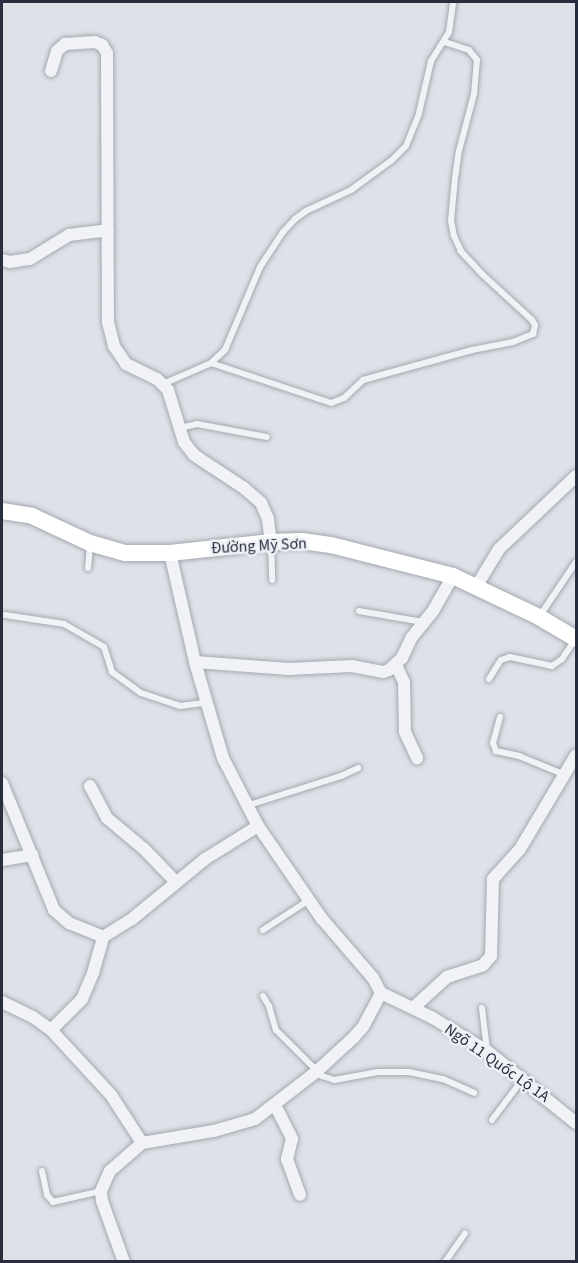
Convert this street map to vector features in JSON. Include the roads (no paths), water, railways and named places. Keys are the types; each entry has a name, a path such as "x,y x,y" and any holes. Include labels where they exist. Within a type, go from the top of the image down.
{"street":[{"path":"51,71 57,51 65,44 95,42 102,45 107,53 109,334 119,356 126,364 163,384 171,397 184,442 194,455 244,488 261,503 268,519 271,542"},
{"path":"2,260 10,262 30,259 69,235 108,230"},
{"path":"476,587 499,549 576,476"},
{"name":"Đường Mỹ Sơn","path":"2,511 32,516 90,543 126,553 170,553 271,542 302,541 332,545 453,576 539,617 576,639"},
{"path":"124,1262 102,1201 101,1191 110,1172 142,1143 238,1126 255,1119 316,1072 363,1027 381,993 373,978 309,900 258,826 223,758 195,662 170,553"},
{"path":"195,662 289,669 352,666 383,672 396,665 453,576"},
{"path":"396,665 404,682 405,732 417,758"},
{"path":"413,1008 447,977 487,961 493,950 493,879 520,849 576,755"},
{"path":"2,783 54,910 69,923 103,937"},
{"path":"90,786 107,818 144,849 175,881"},
{"path":"51,1030 82,999 93,973 103,937 132,919 175,881 235,839 258,826"},
{"path":"2,860 33,855"},
{"name":"Ngõ 11 Quốc Lộ 1A","path":"381,993 413,1008 487,1051 576,1123"},
{"path":"2,1002 33,1017 51,1030 111,1095 142,1143"},
{"path":"274,1105 292,1139 287,1159 300,1195"}],"lane":[{"path":"163,384 211,363 230,342 260,267 283,231 306,211 351,190 392,160 406,146 420,113 431,61 449,32 453,2"},
{"path":"211,363 331,403 344,398 363,380 533,334 535,325 532,320 483,275 461,251 454,236 451,221 455,178 459,151 474,94 477,60 469,50 444,42"},
{"path":"180,429 198,424 267,438"},
{"path":"271,542 272,580"},
{"path":"88,568 90,543"},
{"path":"539,617 576,562"},
{"path":"359,611 423,622"},
{"path":"4,615 64,624 104,647 112,672 141,693 180,706 206,703"},
{"path":"489,679 501,660 510,657 552,666 561,659 576,639"},
{"path":"500,717 493,743 496,751 519,756 565,776"},
{"path":"249,805 341,776 358,768"},
{"path":"263,930 309,900"},
{"path":"263,996 269,1006 276,1030 316,1072 334,1080 378,1072 409,1072 443,1079 474,1093"},
{"path":"482,1008 487,1051"},
{"path":"492,1120 523,1079"},
{"path":"42,1171 46,1195 53,1202 101,1191"},
{"path":"445,1262 465,1233"}]}
